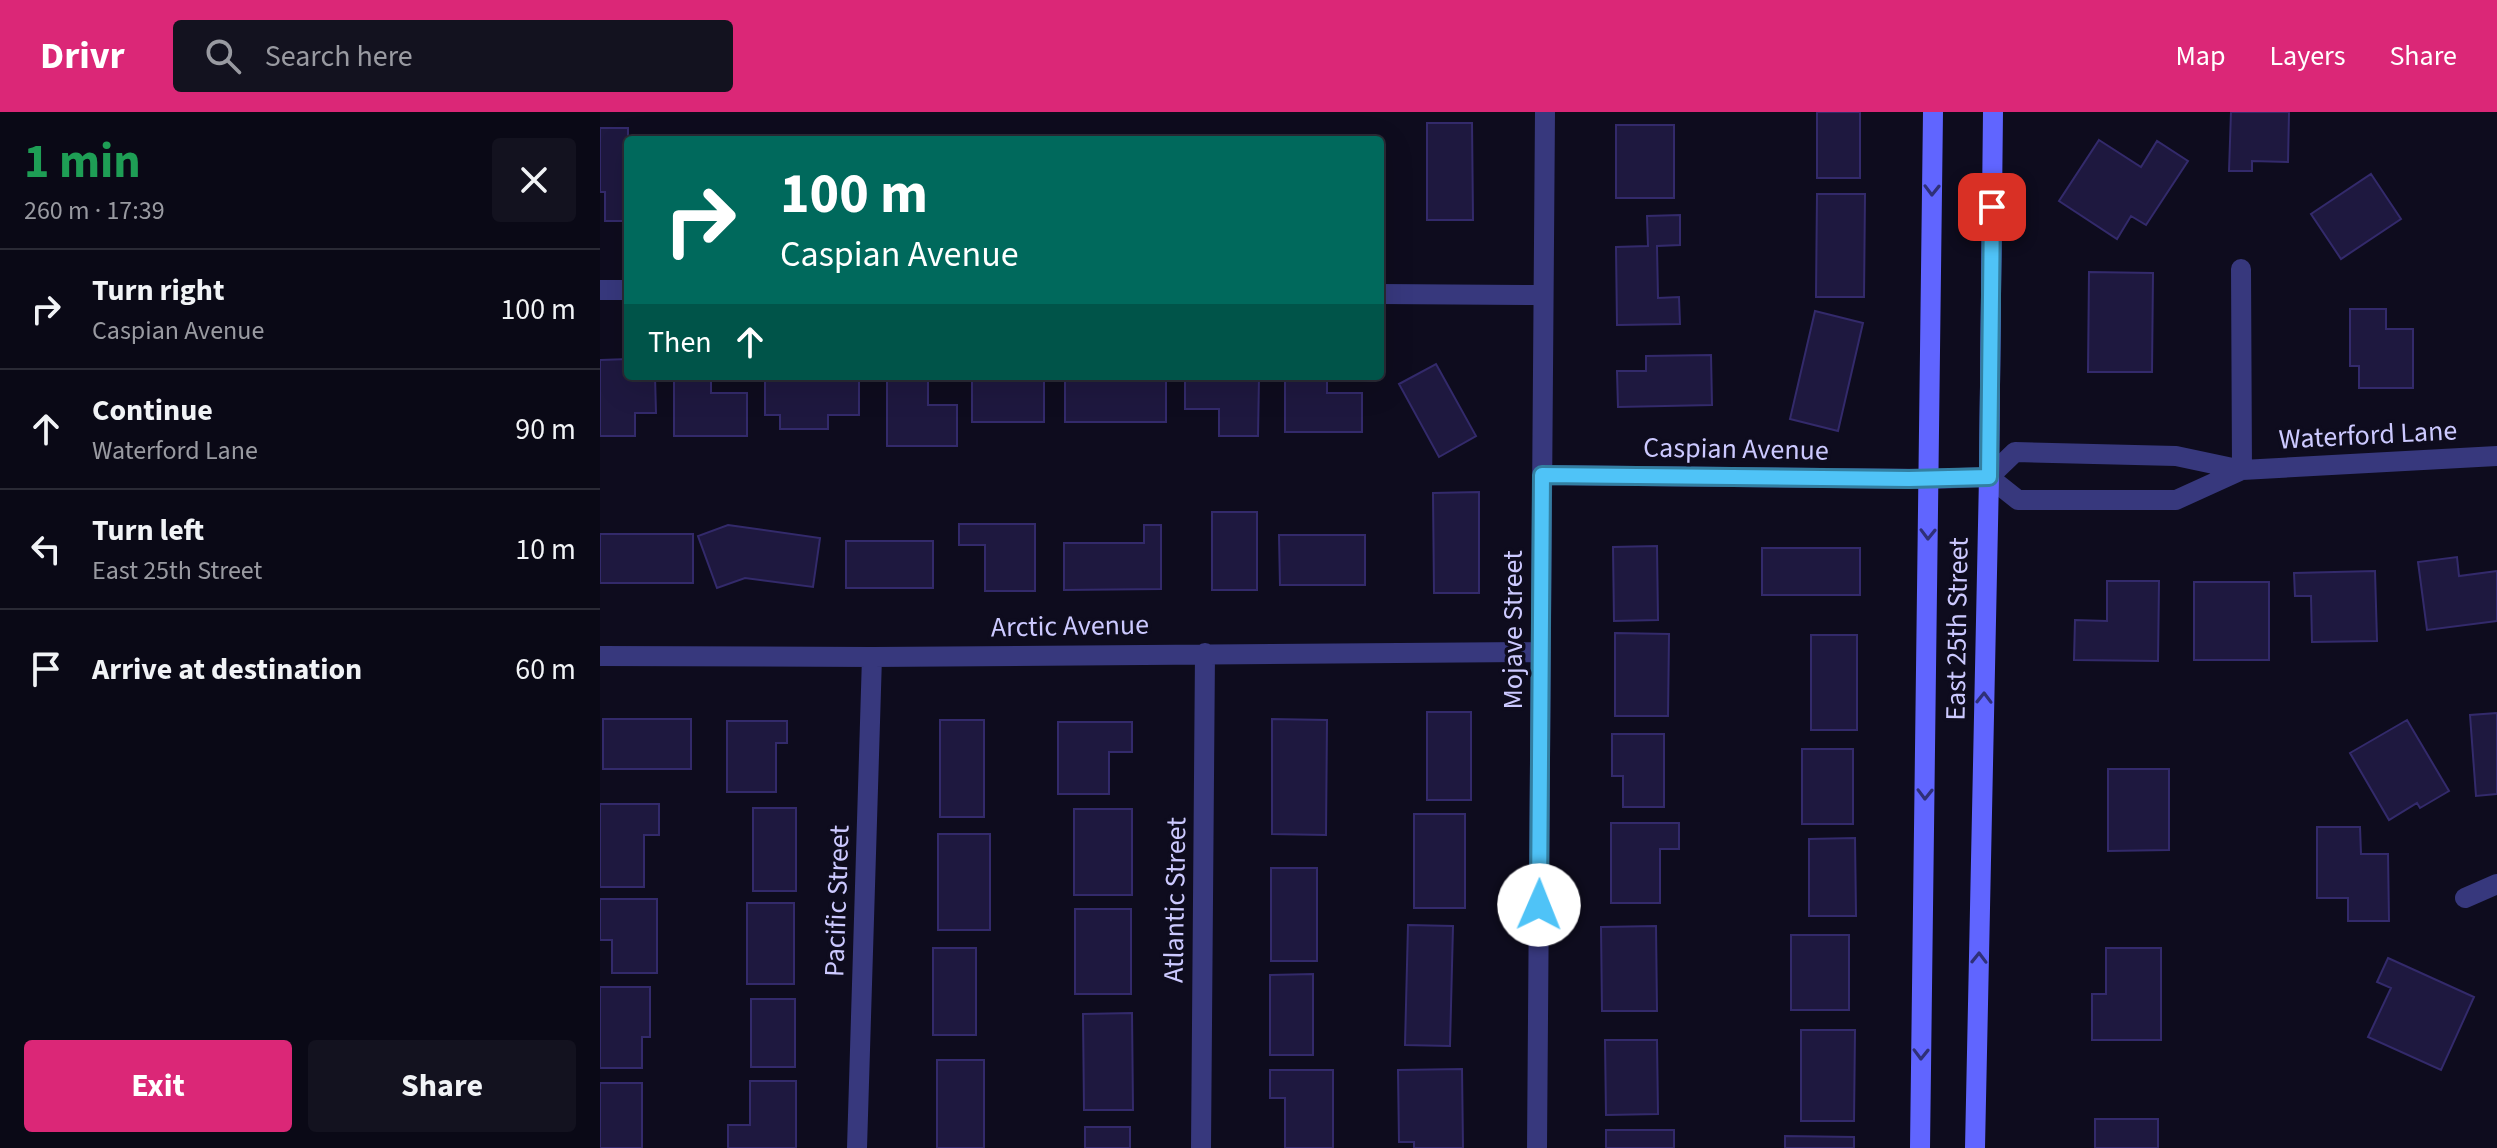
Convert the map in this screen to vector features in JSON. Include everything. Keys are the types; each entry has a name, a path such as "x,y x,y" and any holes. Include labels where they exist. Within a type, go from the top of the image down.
{"street":[{"name":"Mojave Street","path":"1537,1148 1545,112"},
{"name":"East 25th Street","path":"1920,1148 1933,112"},
{"name":"East 25th Street","path":"1975,1148 1993,112"},
{"path":"2241,269 2242,470"},
{"path":"600,290 624,290"},
{"path":"1384,294 1542,295"},
{"name":"Waterford Lane","path":"2242,470 2176,500 2018,500 1989,477 2015,452 2176,456 2242,470 2497,456"},
{"name":"Caspian Avenue","path":"1542,475 1929,479"},
{"path":"1929,479 1989,477"},
{"name":"Arctic Avenue","path":"600,656 1541,652"},
{"name":"Atlantic Street","path":"1201,1148 1205,653"},
{"name":"Pacific Street","path":"857,1148 872,657"},
{"path":"2465,898 2497,884"}],"building":[{"path":"1817,112 1860,112 1860,178 1817,178"},
{"path":"2231,112 2289,112 2288,162 2252,161 2252,171 2229,171"},
{"path":"1427,123 1472,123 1473,220 1427,220"},
{"path":"1616,125 1674,125 1674,198 1616,198"},
{"path":"600,128 628,128 628,136 624,136 624,221 605,221 605,192 600,192"},
{"path":"2099,140 2141,167 2157,141 2188,161 2146,225 2131,216 2117,239 2059,201"},
{"path":"2371,174 2401,219 2341,259 2311,214"},
{"path":"1817,194 1865,194 1864,297 1816,297"},
{"path":"1680,215 1680,245 1657,246 1658,298 1679,297 1680,324 1617,325 1616,247 1648,246 1647,216"},
{"path":"2089,272 2153,273 2152,372 2088,372"},
{"path":"2350,309 2386,309 2386,329 2413,329 2413,388 2359,388 2359,366 2350,366"},
{"path":"1815,311 1863,323 1838,431 1790,419"},
{"path":"1711,355 1712,405 1618,407 1617,371 1646,371 1646,356"},
{"path":"624,359 624,380 655,380 656,413 635,413 635,436 600,436 600,360"},
{"path":"1436,364 1476,436 1439,457 1399,384"},
{"path":"674,380 711,380 711,393 747,393 747,436 674,436"},
{"path":"765,380 859,380 859,415 828,415 828,429 780,429 780,415 765,415"},
{"path":"887,380 928,380 928,405 957,405 957,446 887,446"},
{"path":"972,380 1044,380 1044,422 972,422"},
{"path":"1065,380 1166,380 1166,422 1065,422"},
{"path":"1185,380 1259,380 1258,436 1219,436 1219,409 1185,409"},
{"path":"1285,380 1327,380 1327,393 1362,393 1362,432 1285,432"},
{"path":"1479,492 1479,593 1434,593 1433,493"},
{"path":"1212,512 1257,512 1257,590 1212,590"},
{"path":"959,524 1035,524 1035,591 985,591 985,545 959,545"},
{"path":"728,525 820,538 813,587 745,578 717,588 698,536"},
{"path":"1144,525 1161,525 1161,589 1064,590 1064,543 1144,543"},
{"path":"600,534 693,534 693,583 600,583"},
{"path":"1279,535 1365,535 1365,585 1280,585"},
{"path":"846,541 933,541 933,588 846,588"},
{"path":"1657,546 1658,620 1614,621 1613,547"},
{"path":"1762,548 1860,548 1860,595 1762,595"},
{"path":"2457,557 2459,576 2497,571 2497,621 2427,630 2418,562"},
{"path":"2375,571 2377,641 2312,642 2311,596 2295,596 2294,573"},
{"path":"2107,581 2159,581 2158,661 2074,660 2075,620 2107,621"},
{"path":"2194,582 2269,582 2269,660 2194,660"},
{"path":"1615,633 1669,634 1668,716 1615,716"},
{"path":"1811,635 1857,635 1857,730 1811,730"},
{"path":"1427,712 1471,712 1471,800 1427,800"},
{"path":"2497,713 2497,794 2476,796 2470,715"},
{"path":"603,719 691,719 691,769 603,769"},
{"path":"1272,719 1327,720 1326,835 1272,834"},
{"path":"940,720 984,720 984,817 940,817"},
{"path":"2407,720 2449,791 2420,808 2417,803 2389,820 2350,753"},
{"path":"727,721 787,721 787,743 776,743 776,792 727,792"},
{"path":"1058,722 1132,722 1132,752 1109,752 1109,794 1058,794"},
{"path":"1612,734 1664,734 1664,807 1623,807 1623,776 1612,776"},
{"path":"1802,749 1853,749 1853,824 1802,824"},
{"path":"2108,769 2169,769 2169,850 2108,851"},
{"path":"600,804 659,804 659,835 644,835 644,887 600,887"},
{"path":"753,808 796,808 796,891 753,891"},
{"path":"1074,809 1132,809 1132,895 1074,895"},
{"path":"1414,814 1465,814 1465,908 1414,908"},
{"path":"1611,823 1679,823 1679,849 1660,849 1660,903 1611,903"},
{"path":"2317,827 2360,827 2361,854 2388,854 2389,921 2348,921 2348,898 2317,898"},
{"path":"938,834 990,834 990,930 938,930"},
{"path":"1855,838 1856,916 1809,916 1809,839"},
{"path":"1271,868 1317,868 1317,961 1271,961"},
{"path":"600,899 657,899 657,973 612,973 612,940 600,940"},
{"path":"747,903 794,903 794,984 747,984"},
{"path":"1075,909 1131,909 1131,994 1075,994"},
{"path":"1408,925 1453,926 1450,1046 1405,1045"},
{"path":"1656,926 1657,1011 1602,1011 1601,927"},
{"path":"1791,935 1849,935 1849,1010 1791,1010"},
{"path":"933,948 976,948 976,1035 933,1035"},
{"path":"2106,948 2161,948 2161,1040 2092,1040 2092,994 2106,994"},
{"path":"2388,958 2474,997 2441,1070 2368,1037 2391,988 2377,982"},
{"path":"1313,974 1313,1055 1270,1055 1270,975"},
{"path":"600,987 650,987 650,1037 642,1037 642,1068 600,1068"},
{"path":"751,999 795,999 795,1067 751,1067"},
{"path":"1132,1013 1133,1110 1084,1110 1083,1014"},
{"path":"1801,1030 1855,1030 1854,1121 1801,1121"},
{"path":"1605,1040 1657,1040 1658,1114 1606,1115"},
{"path":"937,1060 984,1060 984,1148 937,1148"},
{"path":"1462,1069 1463,1148 1414,1148 1414,1142 1399,1142 1398,1070"},
{"path":"1270,1070 1333,1070 1333,1148 1285,1148 1285,1098 1270,1098"},
{"path":"750,1081 796,1081 796,1148 728,1148 728,1125 750,1125"},
{"path":"600,1083 642,1083 642,1148 600,1148"},
{"path":"2095,1119 2158,1119 2158,1148 2095,1148"},
{"path":"1085,1127 1130,1127 1130,1148 1085,1148"},
{"path":"1606,1130 1674,1130 1674,1148 1606,1148"},
{"path":"1785,1136 1854,1137 1854,1148 1785,1148"}],"route":[{"path":"1539,905 1542,475 1989,477 1992,207"}]}
